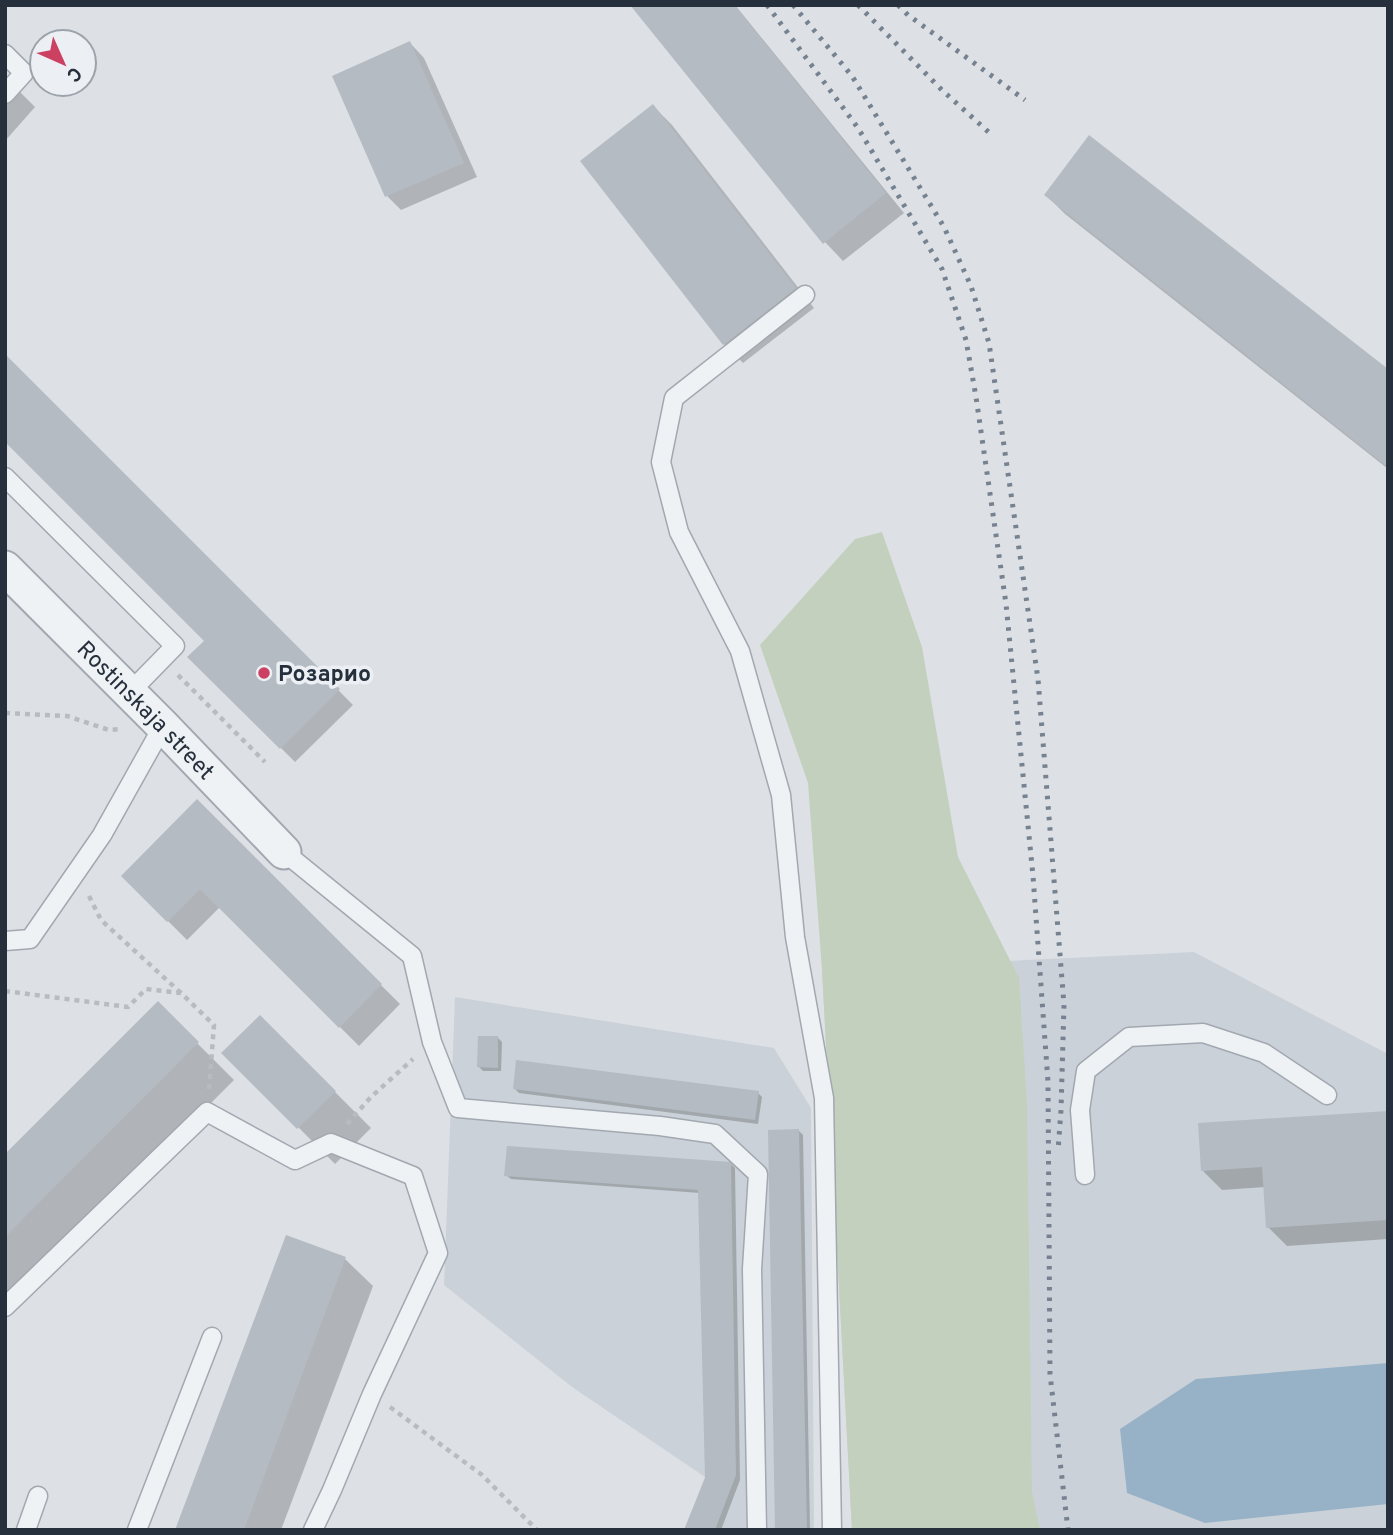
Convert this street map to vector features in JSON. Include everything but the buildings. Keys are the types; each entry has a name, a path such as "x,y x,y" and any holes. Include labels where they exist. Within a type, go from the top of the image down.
{"street":[{"name":"Rostinskaja street","path":"5,568 130,692 284,852"}],"lane":[{"path":"5,54 24,73 5,94"},
{"path":"805,295 674,398 661,462 679,531 740,651 781,795 795,937 824,1098 832,1530"},
{"path":"8,485 175,646 130,692"},
{"path":"5,942 30,939 102,835 162,728"},
{"path":"284,852 412,956 432,1042 458,1108 660,1126 715,1134 758,1174 752,1269 757,1530"},
{"path":"1085,1175 1080,1110 1086,1071 1129,1037 1203,1033 1264,1053 1327,1095"},
{"path":"5,1307 207,1112 295,1160 331,1143 413,1176 438,1253 372,1394 313,1530"},
{"path":"137,1530 212,1337"},
{"path":"26,1530 38,1496"}],"path":[{"path":"5,713 67,716 109,730 162,728"},
{"path":"76,872 101,920 214,1025 207,1112"},
{"path":"5,991 128,1007 146,989 181,993"},
{"path":"331,1143 371,1097 432,1042"},
{"path":"372,1394 482,1475 537,1530"}],"shaded area":[{"path":"1194,952 1388,1054 1388,1530 852,1530 822,970"},
{"path":"455,997 774,1048 811,1108 814,1530 684,1530 705,1477 572,1387 444,1285"}],"green space":[{"path":"882,532 922,647 958,857 1019,978 1027,1104 1032,1492 1040,1530 852,1530 822,970 808,783 760,645 855,539"}],"water":[{"path":"1388,1363 1388,1504 1205,1523 1127,1493 1120,1429 1196,1379"}],"railway":[{"path":"767,5 858,128 942,269 966,340 1006,604 1033,876 1048,1082 1050,1374 1068,1530"},
{"path":"793,5 852,76 944,227 971,286 989,343 1038,679 1064,1005 1058,1151"},
{"path":"858,5 943,91 993,136"},
{"path":"898,5 1025,100"}],"place":[{"name":"Розарио","path":"264,673"}]}
